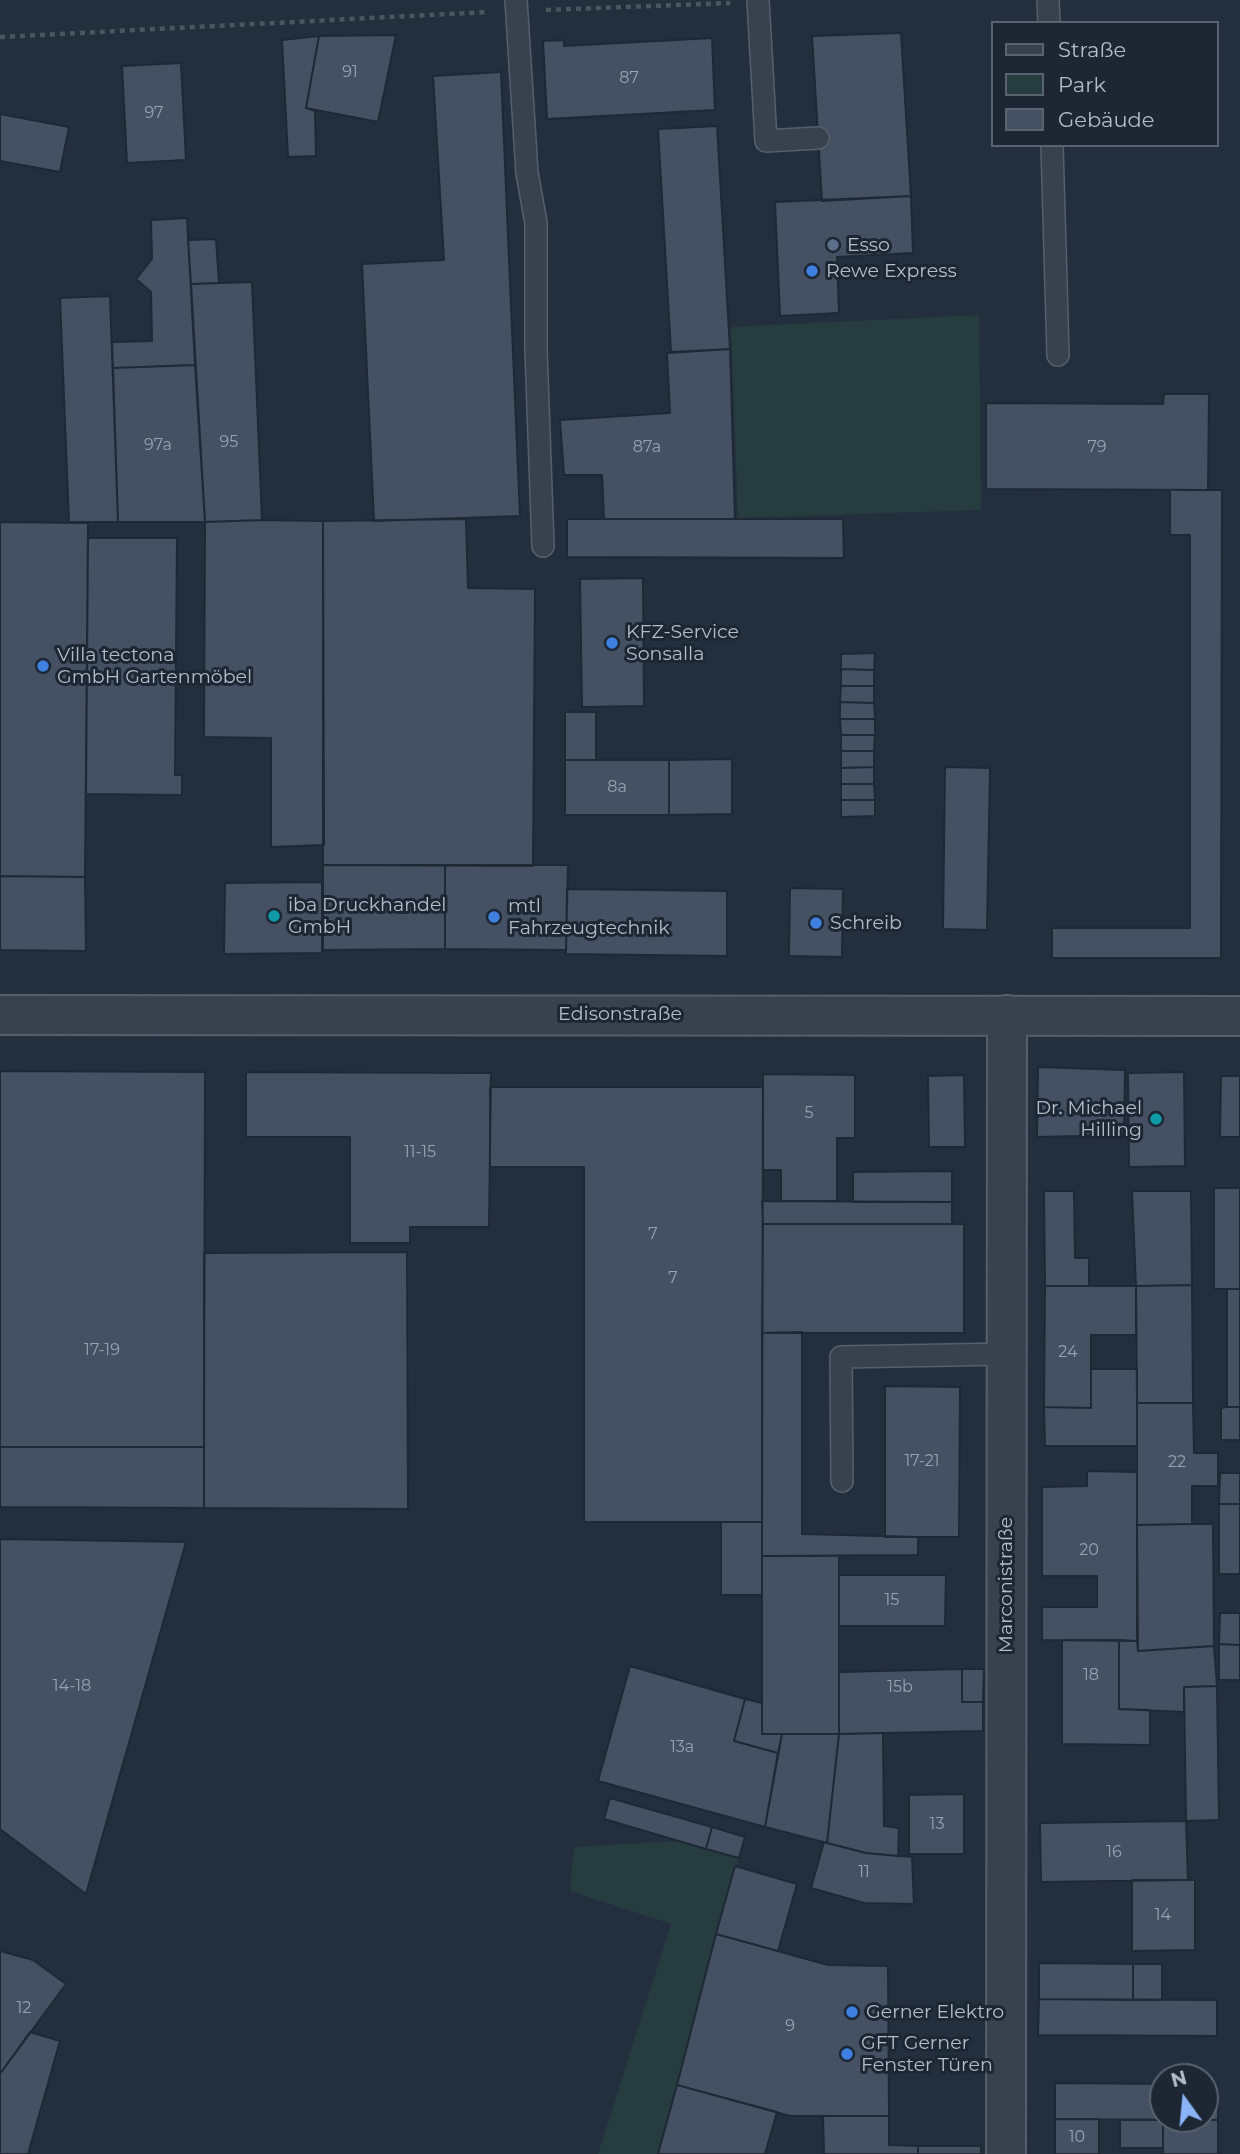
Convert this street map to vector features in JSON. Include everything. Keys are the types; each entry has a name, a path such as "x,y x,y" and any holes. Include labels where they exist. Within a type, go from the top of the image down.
{"street":[{"name":"Edisonstraße","path":"0,1015 1240,1016"},
{"name":"Marconistraße","path":"1006,2154 1007,1015"}],"lane":[{"path":"1048,0 1049,21"},
{"path":"758,1 766,141 818,138"},
{"path":"516,5 527,173 536,223 536,350 543,546"},
{"path":"1052,147 1058,355"},
{"path":"842,1481 841,1357 1006,1354"}],"path":[{"path":"0,37 516,5 758,1"}],"green space":[{"path":"979,315 981,510 738,518 731,327"},
{"path":"679,1841 739,1858 658,2154 598,2154 671,1924 570,1891 574,1847"}],"building":[{"path":"901,33 911,196 822,201 812,36"},
{"path":"396,35 378,122 306,108 319,36"},
{"path":"319,36 306,108 315,111 316,156 288,157 282,40"},
{"path":"712,38 715,110 547,119 543,41 564,40 564,46"},
{"path":"181,63 186,160 127,163 122,66"},
{"path":"501,72 520,516 374,521 362,264 444,260 433,76"},
{"path":"0,114 69,127 60,172 0,161"},
{"path":"717,126 730,349 671,352 658,129"},
{"path":"911,196 913,253 837,257 839,313 780,316 775,202"},
{"path":"187,218 195,365 113,368 112,342 152,341 151,292 136,279 152,259 151,220"},
{"path":"216,239 219,283 191,284 188,240"},
{"path":"252,282 262,520 205,522 191,284"},
{"path":"110,296 118,522 69,522 60,298"},
{"path":"730,349 735,519 604,519 602,475 564,475 560,420 670,413 667,353"},
{"path":"195,365 205,522 118,522 113,368"},
{"path":"1164,394 1209,394 1208,490 986,489 986,403 1163,404"},
{"path":"1170,490 1222,490 1221,958 1052,958 1052,928 1190,928 1190,535 1170,535"},
{"path":"466,519 468,588 535,589 533,866 323,865 323,521"},
{"path":"567,519 843,519 844,558 567,557"},
{"path":"323,521 324,845 271,847 271,738 204,737 205,522"},
{"name":"Villa tectona GmbH Gartenmöbel","path":"0,522 88,523 85,877 0,876"},
{"path":"88,538 177,538 175,775 182,775 182,795 86,794"},
{"name":"KFZ-Service Sonsalla","path":"643,578 644,706 582,707 580,579"},
{"path":"875,653 874,670 841,669 841,654"},
{"path":"841,669 874,670 874,686 841,686"},
{"path":"841,686 874,686 874,703 840,702"},
{"path":"840,702 874,703 875,719 840,719"},
{"path":"565,712 596,712 596,760 565,760"},
{"path":"840,719 875,719 875,735 841,735"},
{"path":"841,735 875,735 874,751 841,751"},
{"path":"841,751 874,751 874,767 841,768"},
{"path":"732,759 732,814 669,815 669,760"},
{"path":"565,760 669,760 669,815 565,815"},
{"path":"874,767 874,784 841,784 841,768"},
{"path":"945,767 990,768 987,930 943,929"},
{"path":"841,784 874,784 875,800 841,800"},
{"path":"841,800 875,800 875,816 841,817"},
{"path":"323,865 445,865 445,949 323,950"},
{"path":"445,865 568,865 566,950 445,949"},
{"path":"0,876 85,877 86,951 0,950"},
{"name":"iba Druckhandel GmbH","path":"322,882 322,953 224,954 225,883"},
{"name":"Schreib","path":"790,888 843,889 842,957 789,956"},
{"path":"567,889 727,891 727,956 566,954"},
{"path":"1038,1067 1125,1070 1124,1135 1037,1137"},
{"path":"0,1071 205,1072 204,1447 0,1447"},
{"path":"246,1072 491,1073 489,1227 410,1227 410,1243 350,1243 350,1137 246,1137"},
{"name":"Dr. Michael Hilling","path":"1184,1072 1185,1166 1129,1167 1128,1073"},
{"path":"763,1074 855,1075 855,1138 837,1138 837,1201 781,1201 781,1170 763,1170"},
{"path":"964,1075 965,1147 929,1147 928,1076"},
{"path":"1221,1076 1240,1076 1240,1137 1220,1137"},
{"path":"490,1087 763,1087 762,1522 584,1522 584,1167 490,1167"},
{"path":"952,1171 952,1202 853,1202 853,1172"},
{"path":"1214,1188 1240,1188 1240,1289 1214,1289"},
{"path":"1044,1191 1074,1191 1075,1258 1089,1258 1089,1286 1045,1286"},
{"path":"1132,1191 1191,1191 1192,1285 1136,1286"},
{"path":"762,1201 952,1202 952,1224 763,1224"},
{"path":"763,1224 964,1224 964,1333 762,1333"},
{"path":"407,1252 408,1509 204,1508 204,1253"},
{"path":"1192,1285 1193,1403 1137,1403 1136,1286"},
{"path":"1045,1286 1136,1286 1136,1335 1091,1335 1091,1408 1044,1407"},
{"path":"1227,1289 1240,1289 1240,1407 1227,1407"},
{"path":"802,1332 802,1534 918,1537 918,1555 762,1556 762,1333"},
{"path":"1091,1369 1137,1369 1137,1446 1045,1446 1044,1407 1091,1408"},
{"path":"885,1386 960,1387 959,1537 885,1537"},
{"path":"1137,1403 1193,1403 1194,1453 1218,1453 1218,1486 1192,1486 1192,1524 1137,1525"},
{"path":"1240,1407 1240,1440 1221,1440 1221,1408"},
{"path":"0,1447 204,1447 204,1508 0,1507"},
{"path":"1087,1471 1137,1472 1137,1641 1042,1640 1042,1607 1097,1607 1097,1576 1042,1576 1042,1487 1087,1486"},
{"path":"1220,1473 1240,1473 1240,1504 1219,1504"},
{"path":"1219,1504 1240,1504 1240,1574 1219,1574"},
{"path":"721,1522 762,1522 762,1595 721,1595"},
{"path":"1213,1524 1214,1646 1138,1651 1137,1525"},
{"path":"0,1539 186,1542 86,1894 0,1829"},
{"path":"762,1556 839,1556 839,1734 762,1734"},
{"path":"839,1575 946,1575 945,1626 839,1626"},
{"path":"1220,1613 1240,1613 1240,1645 1219,1644"},
{"path":"1062,1640 1119,1640 1119,1709 1150,1710 1150,1745 1062,1744"},
{"path":"1119,1640 1137,1641 1138,1651 1214,1646 1217,1686 1184,1687 1184,1712 1119,1709"},
{"path":"1219,1644 1240,1645 1240,1680 1219,1680"},
{"path":"630,1666 745,1699 734,1741 778,1753 765,1827 598,1781"},
{"path":"962,1669 962,1702 983,1702 983,1731 839,1734 839,1672"},
{"path":"962,1669 984,1669 983,1702 962,1702"},
{"path":"1217,1686 1219,1820 1186,1821 1184,1687"},
{"path":"745,1699 762,1703 762,1734 782,1734 778,1753 734,1741"},
{"path":"883,1733 884,1826 899,1828 898,1856 866,1853 827,1843 839,1734"},
{"path":"782,1734 839,1734 827,1843 765,1827"},
{"path":"964,1794 964,1854 909,1854 909,1795"},
{"path":"610,1798 712,1827 706,1849 604,1819"},
{"path":"1186,1821 1188,1880 1041,1882 1040,1823"},
{"path":"712,1827 745,1837 739,1858 706,1849"},
{"path":"824,1842 866,1853 912,1857 914,1904 864,1903 811,1888"},
{"path":"735,1866 797,1884 778,1951 716,1934"},
{"path":"1132,1880 1195,1880 1195,1950 1132,1951"},
{"path":"716,1934 828,1965 888,1966 889,2116 790,2116 677,2085"},
{"path":"0,1951 33,1960 66,1984 0,2074"},
{"path":"1039,1963 1133,1964 1133,2000 1039,1999"},
{"path":"1133,1964 1162,1964 1162,2000 1133,2000"},
{"path":"1039,1999 1217,2000 1217,2036 1038,2035"},
{"path":"30,2032 60,2041 28,2154 0,2154 0,2074"},
{"path":"1055,2083 1149,2084 1149,2120 1055,2119"},
{"path":"677,2085 777,2112 765,2154 658,2154"},
{"path":"823,2116 889,2116 889,2145 918,2146 918,2154 824,2154"},
{"path":"1055,2119 1099,2119 1099,2154 1055,2154"},
{"path":"1120,2120 1149,2120 1149,2133 1163,2133 1163,2148 1120,2148"},
{"path":"1163,2133 1218,2133 1218,2154 1163,2154"},
{"path":"918,2146 981,2146 981,2154 918,2154"}],"place":[{"name":"Esso","path":"833,245"},
{"name":"Rewe Express","path":"812,271"},
{"name":"KFZ-Service Sonsalla","path":"612,643"},
{"name":"Villa tectona GmbH Gartenmöbel","path":"43,666"},
{"name":"iba Druckhandel GmbH","path":"274,916"},
{"name":"mtl Fahrzeugtechnik","path":"494,917"},
{"name":"Schreib","path":"816,923"},
{"name":"Dr. Michael Hilling","path":"1156,1119"},
{"name":"Gerner Elektro","path":"852,2012"},
{"name":"GFT Gerner Fenster Türen","path":"847,2054"}]}
